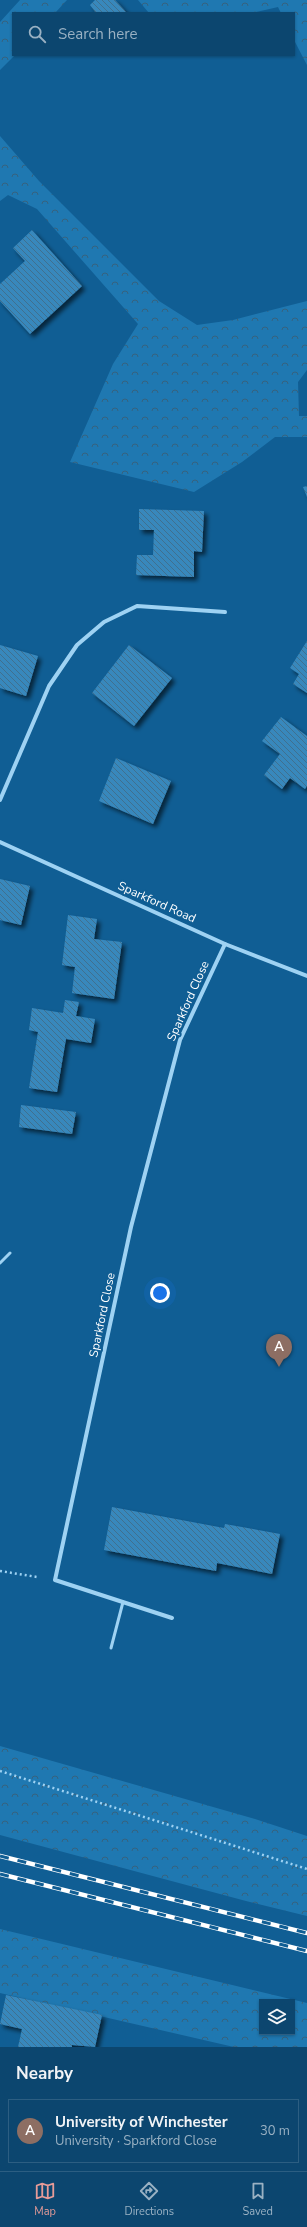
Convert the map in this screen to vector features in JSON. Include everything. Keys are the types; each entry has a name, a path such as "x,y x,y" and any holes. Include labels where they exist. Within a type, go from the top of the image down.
{"street":[{"path":"0,800 49,686 77,645 104,622 137,606 225,612"},
{"name":"Sparkford Road","path":"0,842 225,944 307,976"},
{"name":"Sparkford Close","path":"55,1580 131,1227 180,1040 225,944"},
{"path":"55,1580 172,1618"}],"lane":[{"path":"0,1262 10,1253"},
{"path":"110,1648 123,1602"}],"path":[{"path":"0,1571 55,1580"},
{"path":"0,1771 307,1869"}],"green space":[{"path":"20,0 67,0 56,12 12,12 12,56 14,56 0,70 0,22"},
{"path":"138,0 307,0 307,65 295,42 295,12 280,12 278,7 256,12 148,12"},
{"path":"0,136 39,181 159,301 197,325 233,320 307,301 307,370 298,382 299,416 307,416 307,437 275,437 242,462 194,492 70,462 113,364 138,324 37,209 8,195 0,201"},
{"path":"0,1746 255,1819 307,1836 307,1916 0,1835"},
{"path":"0,1929 290,1999 259,1999 259,2035 295,2035 295,2000 307,2003 307,2047 234,2047 0,1993"}],"building":[{"path":"95,0 115,0 126,12 95,12 90,5"},
{"path":"32,230 82,286 30,334 0,301 0,284 25,261 13,248"},
{"path":"307,486 307,497 303,487"},
{"path":"139,509 204,511 202,552 194,551 194,577 136,575 137,555 153,555 154,530 139,530"},
{"path":"307,641 307,693 293,684 299,674 290,668"},
{"path":"0,645 38,656 26,696 0,688"},
{"path":"129,645 172,678 134,726 92,693"},
{"path":"281,717 307,736 307,786 305,789 290,778 282,789 264,775 280,754 262,741"},
{"path":"116,758 171,781 153,824 99,801"},
{"path":"0,879 30,886 21,925 0,920"},
{"path":"68,915 97,919 94,939 122,942 114,999 72,993 75,967 62,965"},
{"path":"65,1000 79,1002 76,1016 95,1019 91,1043 66,1039 57,1092 29,1088 38,1032 29,1030 32,1008 63,1013"},
{"path":"21,1105 76,1112 72,1134 19,1127"},
{"path":"112,1507 224,1528 225,1524 280,1534 272,1574 217,1563 216,1571 104,1550"},
{"path":"6,1995 102,2015 95,2047 72,2045 72,2047 18,2047 22,2029 0,2024"}],"railway":[{"path":"0,1856 307,1933"},
{"path":"0,1874 307,1951"}],"place":[{"name":"University of Winchester","path":"279,1367"}]}
